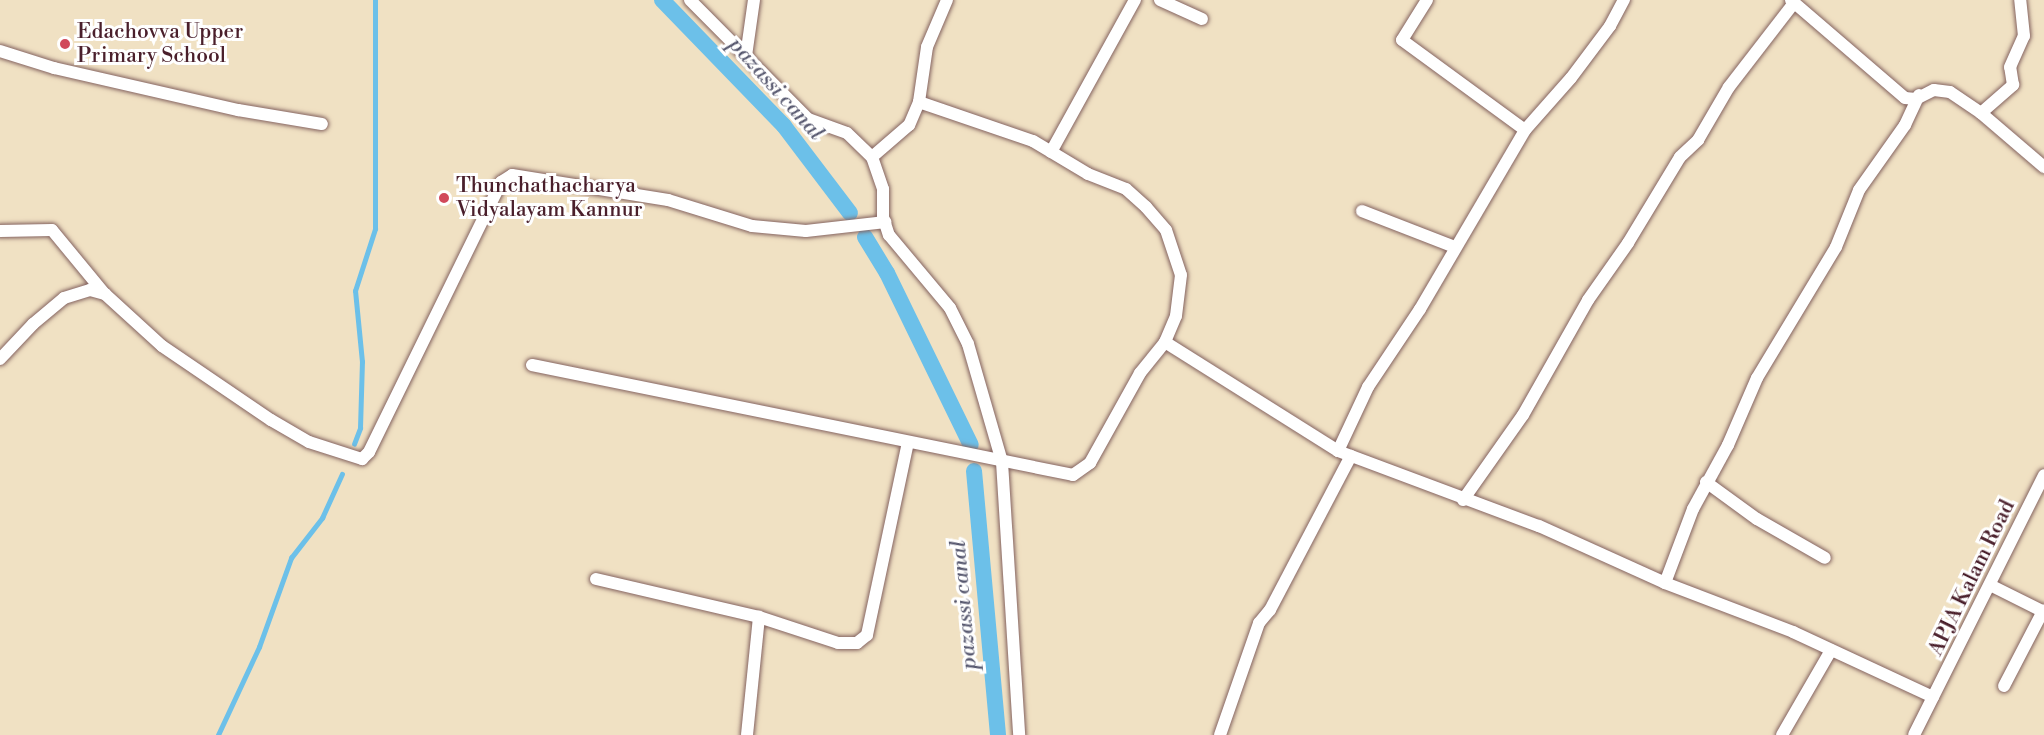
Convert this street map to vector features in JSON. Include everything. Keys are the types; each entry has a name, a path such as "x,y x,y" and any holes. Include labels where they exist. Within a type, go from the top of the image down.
{"street":[{"path":"690,0 808,119 847,133 872,157 883,189 885,222 889,235 950,308 969,344 1002,462 1019,735"},
{"path":"746,56 754,0"},
{"path":"872,157 909,125 919,102 927,47 947,0"},
{"path":"1051,152 1135,0"},
{"path":"1160,0 1202,20"},
{"path":"1427,0 1402,40 1525,130"},
{"path":"1338,450 1368,387 1525,130 1571,78 1610,26 1624,0"},
{"path":"1981,113 2013,85 2010,67 2024,36 2020,0"},
{"path":"1463,500 1523,415 1588,300 1628,243 1680,157 1698,140 1729,87 1793,2 1905,98 1916,99 1919,95 1950,92 1981,113 2044,167"},
{"path":"0,51 54,68 238,110 322,124"},
{"path":"1665,583 1706,482 1773,348 1836,247 1859,190 1905,125 1919,95"},
{"path":"532,365 1067,475 1085,469 1140,373 1165,342 1182,288 1166,230 1126,189 1088,174 1033,141 919,102"},
{"path":"0,231 52,230 105,294 162,346 271,420 309,442 362,459 369,452 501,182 512,175 668,200 752,226 806,231 885,222"},
{"path":"1362,211 1455,247"},
{"path":"0,359 33,324 64,298 90,290 105,294"},
{"path":"1165,342 1338,450 1463,500 1539,526 1665,583 1831,650 1933,697"},
{"path":"596,579 759,617 838,643 857,643 867,635 908,442"},
{"path":"1220,735 1259,623 1270,610 1351,456"},
{"name":"APJA Kalam Road","path":"1914,735 1992,586 2044,475"},
{"path":"1706,482 1757,519 1825,558"},
{"path":"1992,586 2044,611 2004,686"},
{"path":"747,735 759,617"},
{"path":"1782,735 1831,650"}],"waterway":[{"path":"354,444 360,428 362,362 355,291 375,229 375,0"},
{"name":"pazassi canal","path":"662,0 784,126 850,213"},
{"name":"pazassi canal","path":"865,237 887,273 971,445"},
{"name":"pazassi canal","path":"974,471 998,735"},
{"path":"218,735 259,647 291,558 322,518 342,474"}],"place":[{"name":"Edachovva Upper Primary School","path":"65,44"},
{"name":"Thunchathacharya Vidyalayam Kannur","path":"444,198"}]}
